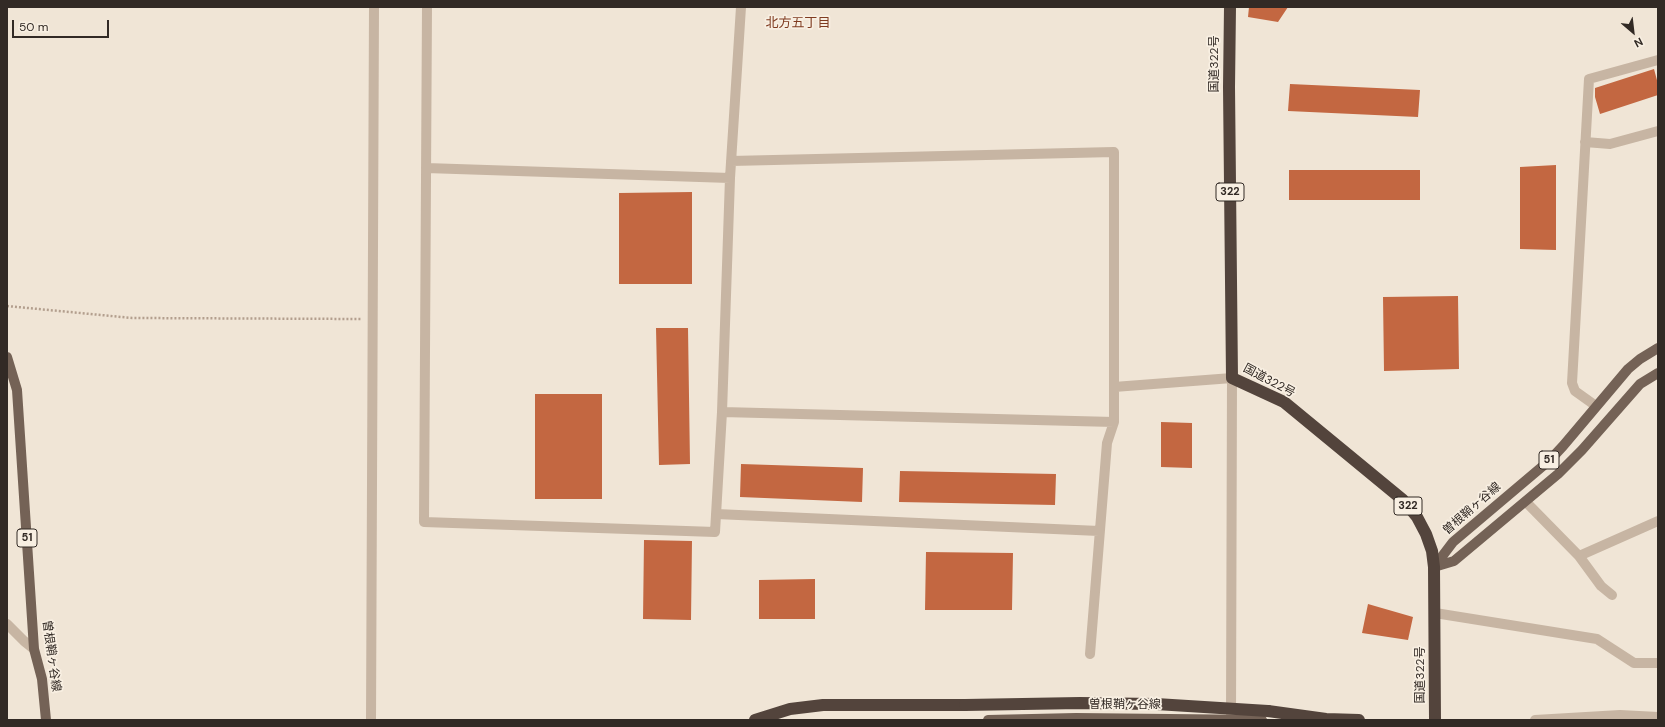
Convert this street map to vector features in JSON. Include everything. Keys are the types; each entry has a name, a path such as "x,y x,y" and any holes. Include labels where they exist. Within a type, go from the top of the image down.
{"highway":[{"name":"国道322号","path":"1230,7 1229,86 1232,378 1284,402 1403,500 1417,517 1426,534 1432,551 1434,567 1435,720"},
{"path":"754,720 790,709 823,705 1080,703 1156,704 1268,711 1326,719 1359,720"}],"main road":[{"name":"曽根鞘ヶ谷線","path":"1434,567 1453,542 1550,460 1579,429 1596,406 1628,369 1640,359 1658,348"},
{"name":"曽根鞘ヶ谷線","path":"7,357 16,390 34,649 42,679 46,720"},
{"name":"51","path":"1434,567 1454,561 1526,502 1570,463 1640,384 1658,373"},
{"name":"曽根鞘ヶ谷線","path":"988,720 1076,718 1262,720"}],"street":[{"path":"371,720 374,7"},
{"path":"427,7 424,522 715,532 722,412 730,178 741,7"},
{"path":"1596,406 1575,391 1572,383 1589,79 1658,60"},
{"path":"1585,142 1610,144 1658,131"},
{"path":"731,161 1114,152 1114,422 1107,443 1090,654"},
{"path":"426,168 730,178"},
{"path":"1114,387 1232,378 1231,719"},
{"path":"722,412 1114,422"},
{"path":"1526,502 1580,556 1601,586 1612,595"},
{"path":"716,514 1099,531"},
{"path":"1580,556 1658,521"},
{"path":"1435,613 1596,639 1634,663 1658,663"},
{"path":"7,624 34,649"},
{"path":"1535,720 1658,717"}],"path":[{"path":"7,306 132,318 373,319"}],"building":[{"path":"1249,7 1288,7 1278,22 1248,17"},
{"path":"1654,69 1658,84 1658,95 1600,114 1595,97 1595,88"},
{"path":"1290,84 1420,90 1418,117 1288,111"},
{"path":"1556,165 1556,250 1520,249 1520,167"},
{"path":"1289,170 1420,170 1420,200 1289,200"},
{"path":"692,192 692,284 619,284 619,193"},
{"path":"1458,296 1459,369 1384,371 1383,297"},
{"path":"656,328 688,328 690,464 659,465"},
{"path":"535,394 602,394 602,499 535,499"},
{"path":"1161,422 1192,423 1192,468 1161,467"},
{"path":"741,464 863,468 862,502 740,497"},
{"path":"900,471 1056,474 1055,505 899,502"},
{"path":"644,540 692,541 691,620 643,619"},
{"path":"926,552 1013,553 1012,610 925,610"},
{"path":"815,579 815,619 759,619 759,580"},
{"path":"1368,604 1413,617 1408,640 1362,633"}],"district":[{"name":"北方五丁目","path":"798,24"}]}
